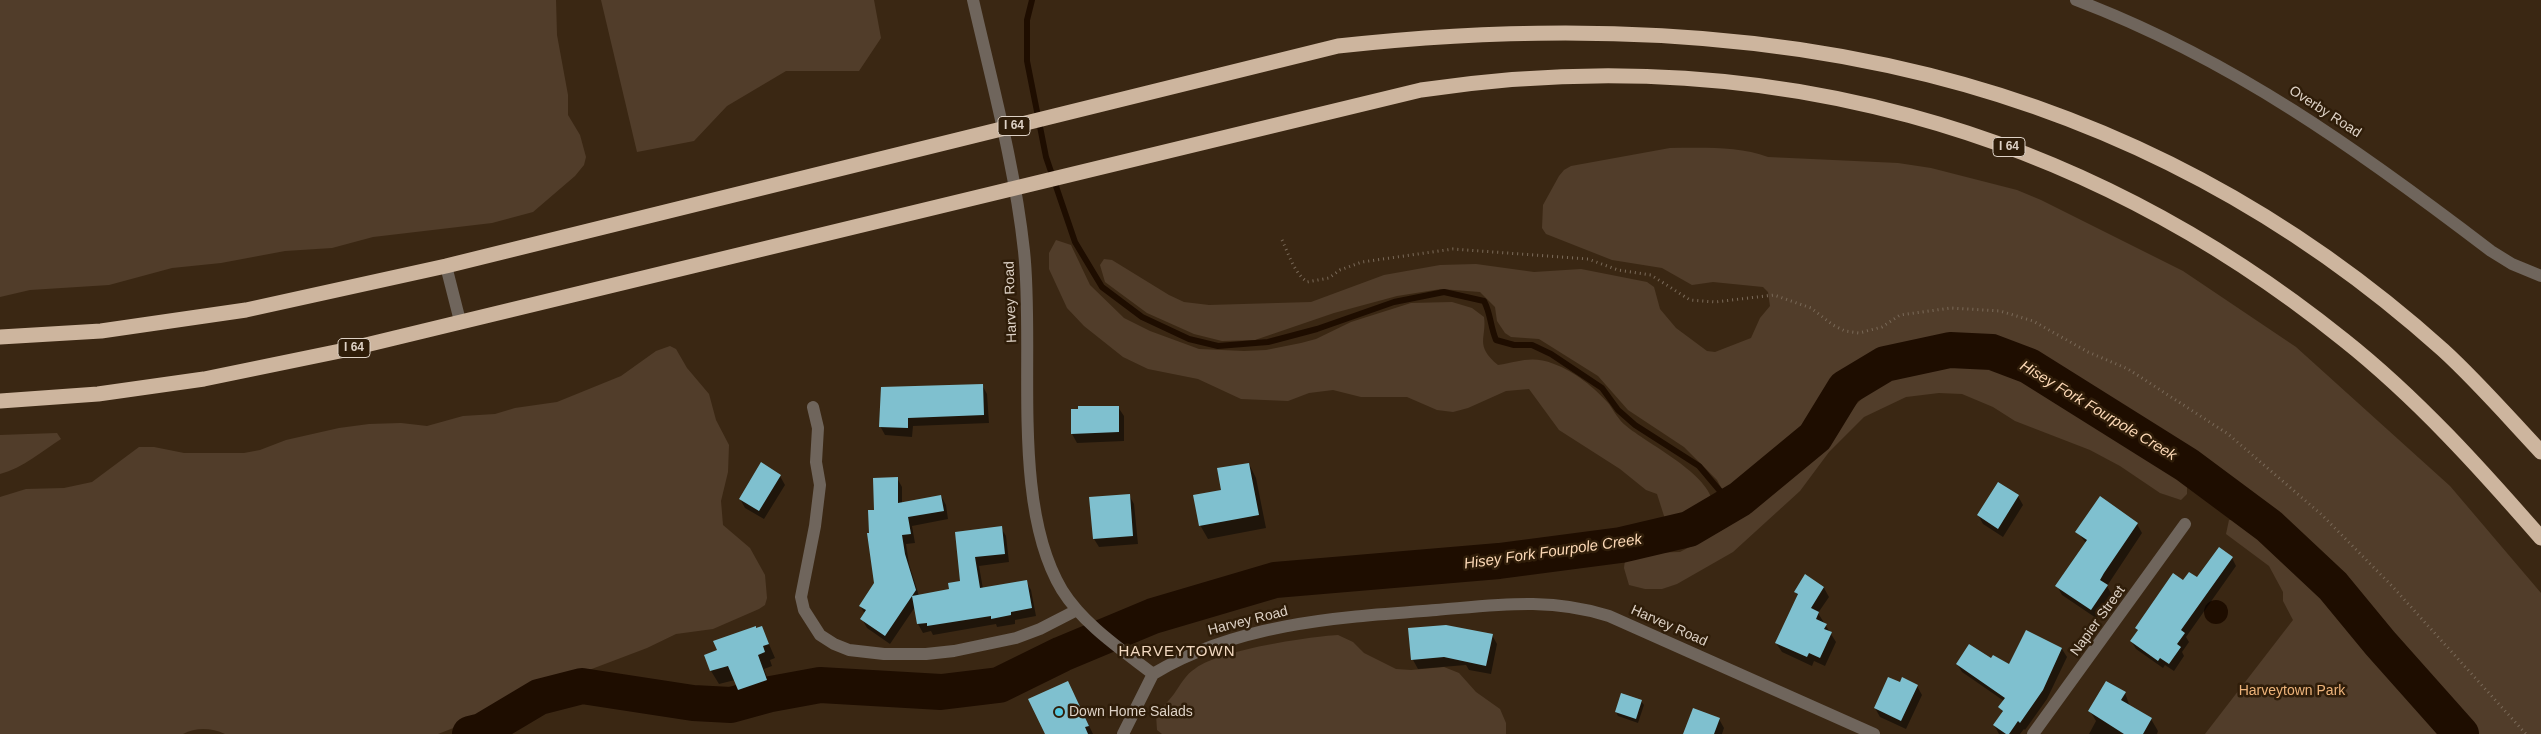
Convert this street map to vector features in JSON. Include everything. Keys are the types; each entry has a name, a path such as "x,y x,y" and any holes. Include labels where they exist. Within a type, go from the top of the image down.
{"highway":[{"name":"I 64","path":"0,337 101,330 246,310 446,266 1338,46 1390,35 1524,19"},
{"name":"I 64","path":"0,401 98,394 204,379 345,350 1421,90 1524,78 1596,75 1670,76 1745,83 1832,96 1928,120 2024,152 2094,182 2158,214 2224,253 2345,340 2397,386 2447,435 2541,538"},
{"path":"1988,78 2041,97 2112,127 2238,196 2330,259 2446,352 2541,452"}],"street":[{"name":"Harvey Road","path":"974,0 1011,175 1024,252 1030,451 1034,498 1042,539 1050,565 1062,590 1077,610 1122,649 1153,674 1192,652 1211,645 1304,623 1385,614 1553,603 1580,607 1609,616 1874,734"},
{"name":"Overby Road","path":"2076,0 2155,33 2264,91 2353,148 2491,251 2512,264 2541,276"},
{"path":"446,266 460,321"},
{"path":"813,407 818,428 816,462 820,485 815,526 801,597 804,610 820,635 834,644 849,650 884,654 926,654 954,651 1016,638 1040,629 1077,610"},
{"name":"Napier Street","path":"2033,734 2185,524"},
{"path":"1123,734 1153,674"}],"path":[{"path":"1282,240 1300,277 1307,282 1329,278 1340,270 1362,262 1453,249 1588,259 1618,270 1651,275 1690,300 1715,302 1774,295 1811,308 1833,325 1845,331 1859,333 1882,327 1900,315 1951,308 2000,311 2033,322 2088,352 2128,369 2228,434 2322,514 2392,586 2526,734"}],"green space":[{"path":"0,0 556,0 557,35 568,95 568,115 580,135 586,157 584,165 575,176 533,212 492,223 373,237 332,248 285,251 221,263 172,268 109,285 30,290 0,297"},
{"path":"601,0 874,0 881,38 859,71 786,71 727,106 694,141 637,152"},
{"path":"1670,148 1720,148 1756,153 1768,157 1898,163 1931,168 2017,190 2041,200 2183,271 2296,347 2450,486 2541,593 2541,734 2476,734 2406,663 2390,639 2349,594 2287,533 2241,493 2224,481 2212,476 2189,457 2115,416 2036,360 2028,357 1970,340 1948,341 1914,352 1870,361 1846,378 1820,406 1804,433 1786,452 1775,470 1744,487 1724,493 1717,480 1684,447 1628,410 1598,376 1539,339 1511,337 1505,333 1497,321 1495,307 1480,292 1441,289 1397,296 1334,313 1255,340 1222,341 1194,334 1147,313 1105,282 1100,265 1104,259 1112,260 1169,295 1184,302 1209,305 1311,302 1384,275 1440,265 1476,264 1534,272 1581,269 1647,282 1654,287 1660,309 1676,328 1707,351 1715,352 1751,338 1760,318 1770,306 1768,292 1763,287 1713,282 1692,285 1662,268 1612,260 1546,234 1542,228 1543,205 1564,170 1571,166"},
{"path":"1056,240 1071,245 1090,285 1124,318 1150,331 1199,349 1266,350 1301,343 1316,339 1351,322 1411,303 1452,302 1472,308 1484,317 1484,347 1498,365 1526,360 1539,360 1562,367 1576,376 1591,386 1609,404 1625,425 1676,460 1702,482 1710,493 1713,505 1702,514 1684,522 1665,519 1657,494 1646,490 1620,469 1559,430 1529,389 1506,391 1468,408 1453,412 1437,410 1407,397 1361,397 1333,390 1309,393 1288,401 1241,399 1198,379 1148,369 1123,357 1084,326 1067,308 1049,269 1049,253"},
{"path":"670,346 676,349 687,368 709,394 716,420 729,445 728,472 721,501 723,525 750,548 765,575 767,598 765,605 759,609 713,629 676,634 647,648 589,670 555,676 537,689 502,709 438,734 225,734 215,730 204,729 193,730 183,734 0,734 0,497 26,489 64,488 92,482 139,447 154,447 184,453 244,453 260,450 286,440 339,428 369,424 401,423 427,426 463,416 495,414 515,408 557,402 621,376 656,351"},
{"path":"1961,360 2000,362 2014,368 2058,399 2144,452 2183,481 2187,487 2187,494 2181,500 2160,493 2120,466 2090,450 2015,421 1993,407 1962,394 1939,393 1906,397 1864,417 1829,452 1800,491 1733,552 1677,584 1662,589 1645,589 1629,585 1624,568 1625,560 1644,553 1680,552 1722,530 1818,453 1833,427 1877,384 1896,373 1925,371"},
{"path":"57,433 61,439 24,463 0,474 0,435"},
{"name":"Harveytown Park","path":"2229,520 2237,520 2305,575 2352,633 2392,674 2445,734 2205,734 2293,620 2283,601 2283,592 2269,566 2226,534"},
{"path":"1338,635 1353,642 1364,653 1396,669 1411,670 1444,667 1459,673 1476,692 1500,709 1506,723 1506,734 1162,734 1157,730 1156,714 1172,697 1189,674 1208,661 1243,650 1306,638"}],"shaded area":[{"path":"2216,600 2224,604 2228,612 2224,620 2216,624 2208,620 2204,612 2208,604"}],"building":[{"path":"983,384 984,415 908,418 908,428 879,427 881,387"},
{"path":"1078,406 1119,406 1119,432 1071,434 1071,409 1078,409"},
{"path":"761,462 781,475 759,511 739,499"},
{"path":"1249,463 1259,515 1199,526 1193,495 1221,490 1217,468"},
{"path":"898,477 898,503 941,495 944,511 908,517 911,534 902,535 905,554 916,590 885,636 860,619 866,610 859,606 874,583 867,533 869,533 868,510 874,510 873,478"},
{"path":"1998,482 2019,495 1998,529 1977,515"},
{"path":"1130,494 1133,536 1093,539 1089,497"},
{"path":"2100,496 2138,523 2100,580 2108,585 2091,610 2055,586 2087,540 2075,532"},
{"path":"1002,526 1005,554 975,557 980,588 1027,580 1032,608 1011,612 1011,615 991,619 991,616 927,626 927,623 917,624 912,596 949,589 948,583 960,581 955,532"},
{"path":"2219,547 2233,557 2181,630 2185,633 2177,644 2181,647 2169,664 2160,658 2158,661 2130,641 2138,630 2135,628 2173,573 2183,580 2189,572 2197,577"},
{"path":"1805,574 1824,587 1811,608 1819,612 1816,619 1827,624 1824,629 1832,632 1820,658 1809,653 1807,657 1775,643 1798,594 1794,592"},
{"path":"1446,625 1493,634 1486,666 1444,657 1411,660 1408,628"},
{"path":"756,626 756,628 762,626 769,644 763,646 765,652 758,655 767,680 738,690 728,666 710,671 704,655 717,650 713,641"},
{"path":"2026,630 2062,648 2043,690 2020,723 2018,721 2009,734 2006,734 1993,725 2003,711 1998,707 2005,698 1956,664 1969,644 1991,658 1993,655 2009,664"},
{"path":"1888,677 1900,682 1902,677 1918,685 1901,721 1874,708"},
{"name":"Down Home Salads","path":"1068,681 1089,726 1085,727 1088,734 1045,734 1028,699"},
{"path":"2106,681 2126,692 2121,700 2152,718 2143,734 2124,734 2088,711"},
{"path":"1621,693 1642,700 1636,719 1615,712"},
{"path":"1693,708 1720,718 1714,734 1683,734"}],"waterway":[{"path":"1032,0 1027,20 1027,61 1046,157 1075,242 1102,287 1142,317 1189,339 1218,346 1268,342 1317,329 1394,302 1444,292 1484,301 1496,340 1514,345 1532,345 1551,354 1602,388 1618,410 1635,425 1699,466 1731,504"},
{"name":"Hisey Fork Fourpole Creek","path":"470,734 482,731 539,697 582,686 693,703 731,705 771,694 820,685 941,692 999,685 1062,654 1153,616 1275,580 1499,561 1621,545 1689,529 1740,499 1815,437 1845,388 1885,364 1950,350 1992,352 2029,366 2187,465 2269,526 2333,586 2380,643 2461,734"}],"place":[{"name":"Down Home Salads","path":"1059,712"}],"district":[{"name":"HARVEYTOWN","path":"1177,652"}]}
